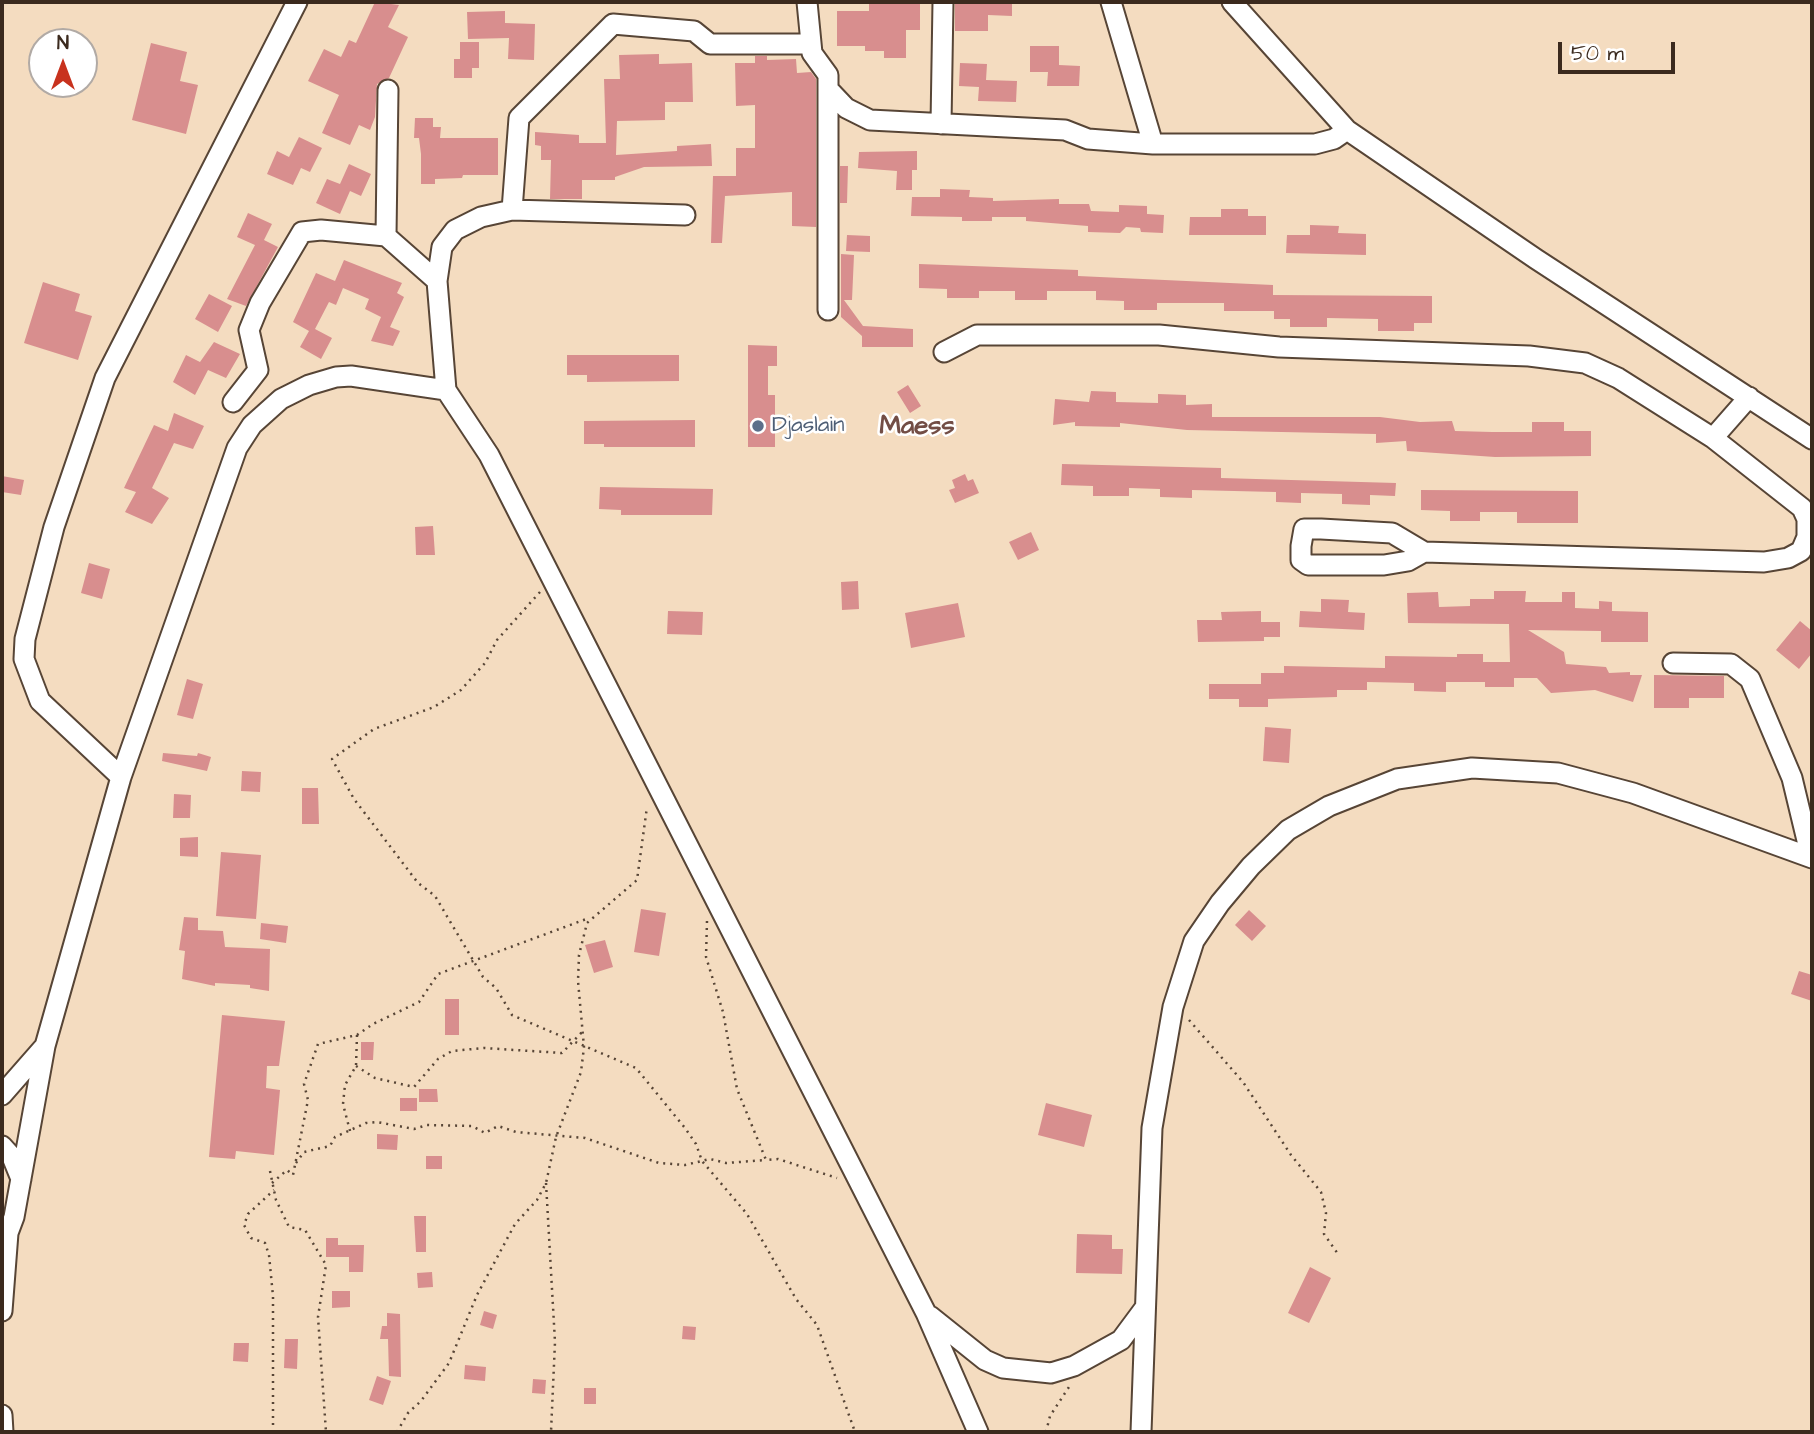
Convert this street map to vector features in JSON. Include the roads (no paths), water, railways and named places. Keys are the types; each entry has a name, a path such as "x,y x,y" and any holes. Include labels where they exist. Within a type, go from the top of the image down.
{"street":[{"path":"121,777 40,701 24,659 25,639 54,527 105,378 297,2"},
{"path":"807,2 812,52 828,75 828,310"},
{"path":"941,124 943,2"},
{"path":"1111,2 1153,144"},
{"path":"1232,2 1347,130 1536,259 1812,439"},
{"path":"512,210 519,118 613,24 694,31 710,44 811,44"},
{"path":"828,89 846,108 870,120 1065,130 1088,139 1153,144 1315,144 1334,139 1347,130"},
{"path":"386,236 388,90"},
{"path":"685,215 512,210 481,218 455,230 442,247 437,281 446,390 489,455 554,582 926,1313 978,1432"},
{"path":"233,402 258,370 249,330 260,303 302,232 321,230 386,236 437,281"},
{"path":"944,352 977,335 1159,335 1279,347 1529,356 1585,362 1618,378 1713,438 1802,508 1807,519 1807,537 1801,551 1788,558 1764,562 1423,552 1392,533 1321,529 1304,530 1301,559 1308,565 1384,565 1408,561 1423,552"},
{"path":"2,1311 5,1235 22,1180 45,1046 121,777 237,448 252,425 281,399 309,385 336,377 351,376 446,390"},
{"path":"1713,438 1749,397"},
{"path":"1673,663 1731,664 1750,679 1792,778 1812,857"},
{"path":"1141,1432 1152,1128 1172,1007 1194,941 1220,903 1251,866 1288,830 1329,806 1397,779 1472,768 1558,774 1621,789 1812,857"},
{"path":"2,1095 45,1046"},
{"path":"2,1146 12,1157 22,1180"},
{"path":"926,1313 985,1360 1003,1368 1052,1373 1074,1366 1121,1340 1144,1309"},
{"path":"2,1415 3,1432"}],"place":[{"name":"Djaslain","path":"758,426"}],"district":[{"name":"Maess","path":"917,428"}]}
